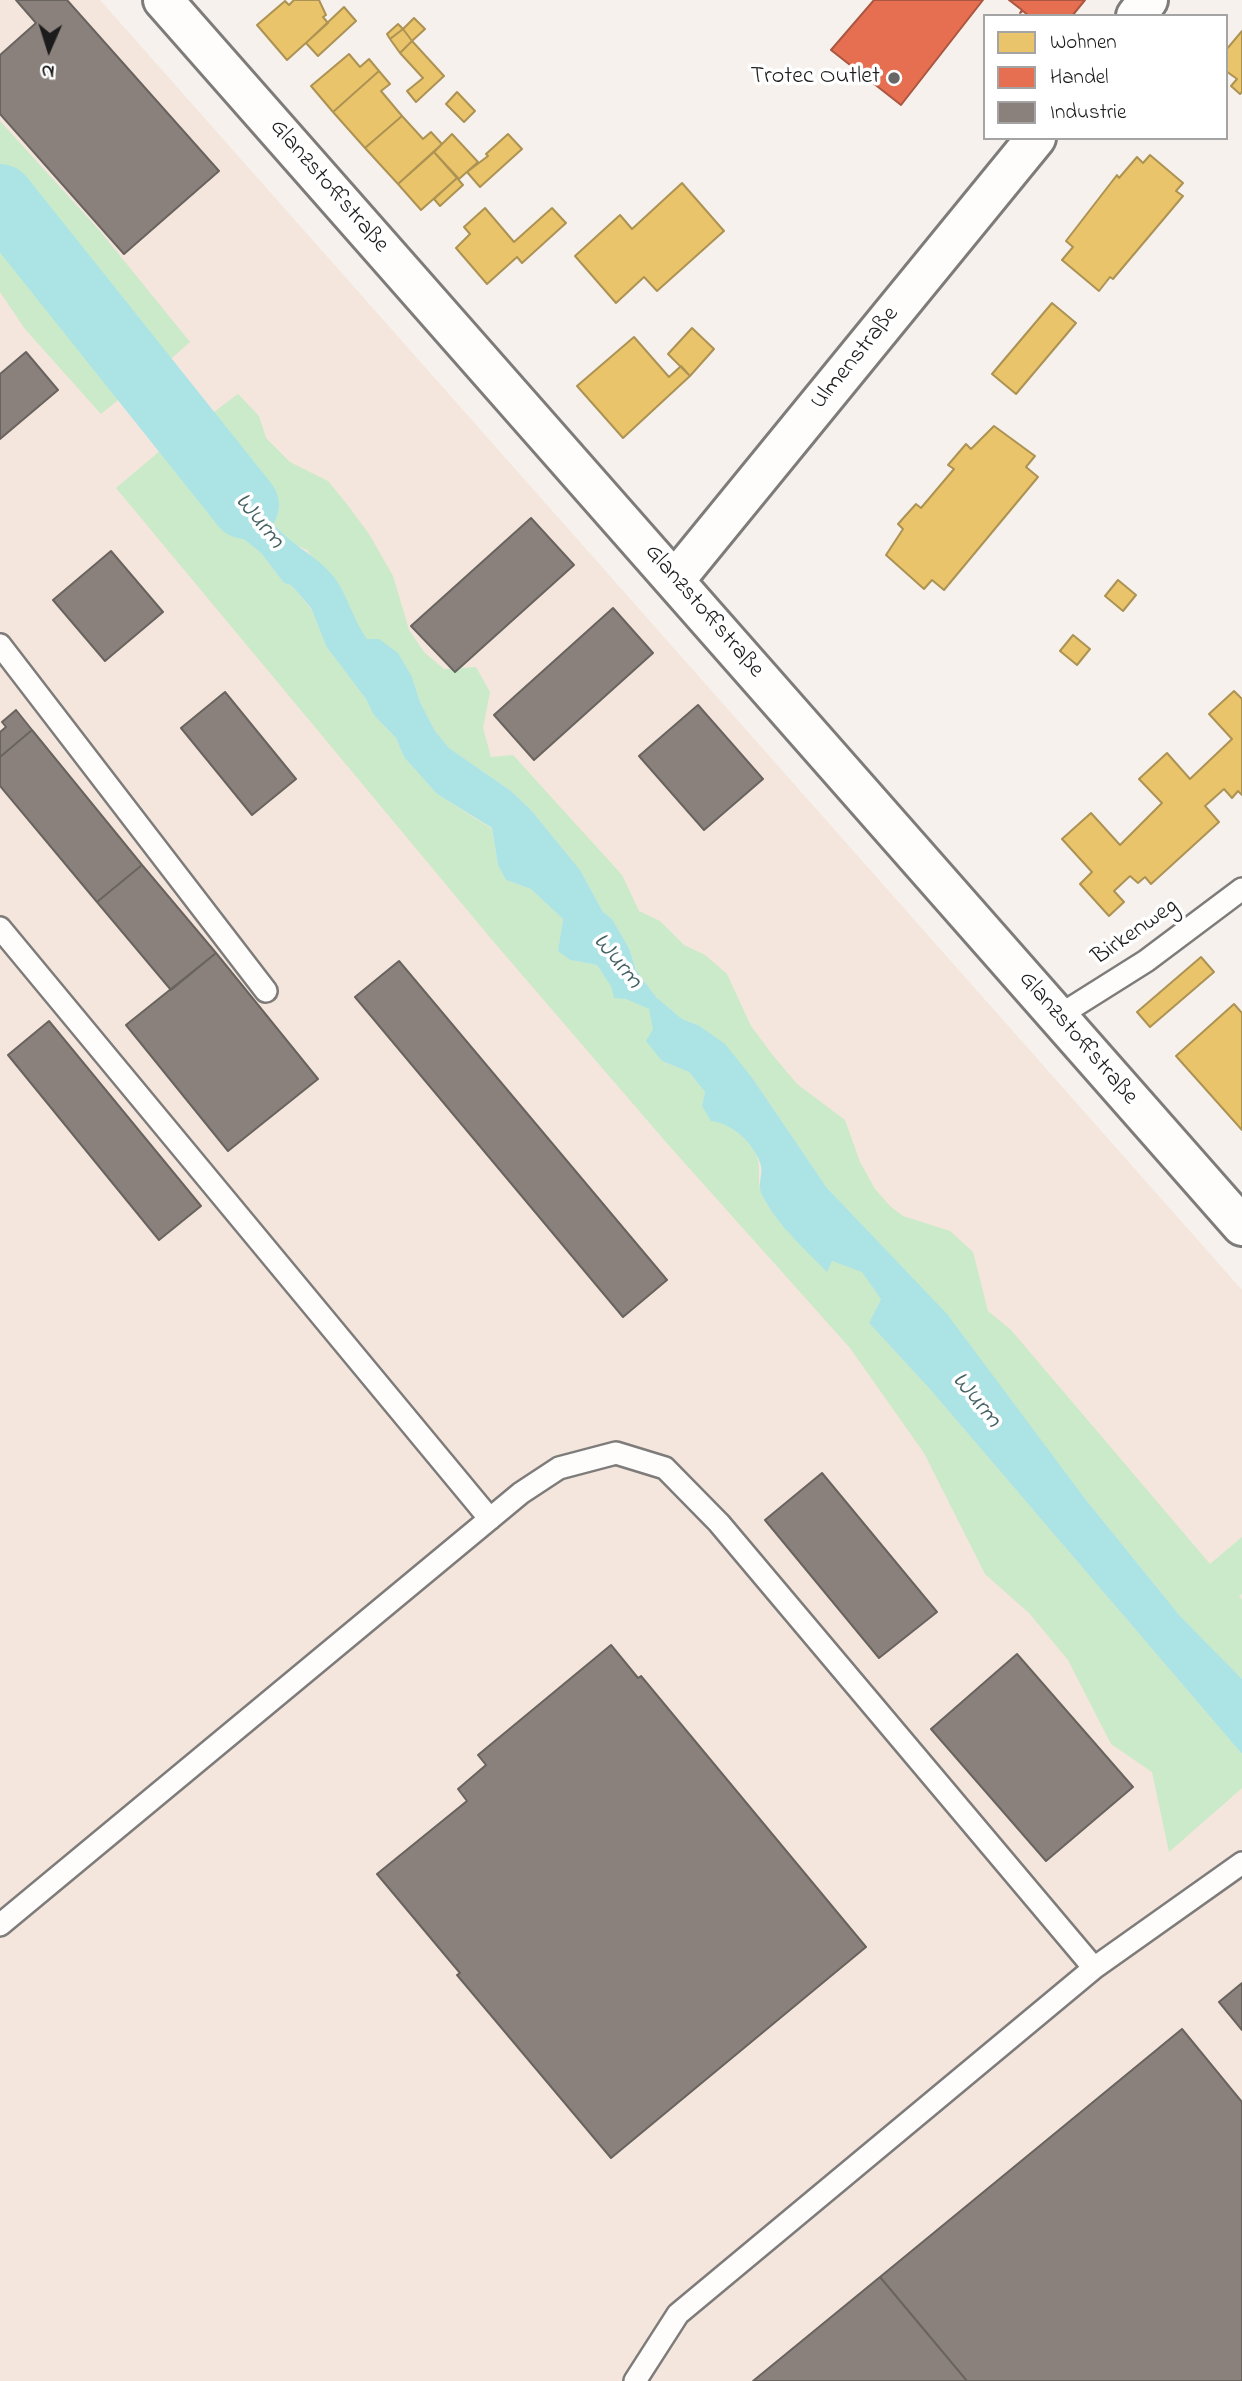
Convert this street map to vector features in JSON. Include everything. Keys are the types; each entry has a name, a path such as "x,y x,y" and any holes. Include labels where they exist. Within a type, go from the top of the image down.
{"street":[{"name":"Glanzstoffstraße","path":"163,0 1242,1226"},
{"path":"1138,14 1149,0"},
{"name":"Ulmenstraße","path":"675,580 1034,140"}],"lane":[{"path":"0,645 265,991"},
{"name":"Birkenweg","path":"1057,1017 1146,961 1242,889"},
{"path":"0,928 490,1519"},
{"path":"0,1925 521,1493 559,1468 616,1453 665,1468 719,1523 1094,1968"},
{"path":"635,2381 678,2314 1094,1968 1242,1863"}],"shaded area":[{"path":"0,0 100,0 1242,1290 1242,2381 0,2381"}],"green space":[{"path":"0,121 99,230 190,342 156,372 0,176"},
{"path":"0,231 59,299 130,390 101,414 25,329 0,292"},
{"path":"238,394 259,416 266,438 290,462 328,481 369,534 393,576 409,630 424,652 444,669 476,667 490,692 483,728 491,757 513,755 622,875 639,911 660,921 684,945 705,955 727,974 751,1026 771,1053 797,1084 845,1120 860,1162 875,1189 903,1216 950,1231 973,1252 988,1311 1011,1330 1210,1564 1242,1537 1242,1594 1239,1596 1242,1600 1242,1679 1180,1616 1086,1500 946,1314 827,1188 753,1079 698,1025 682,1019 656,997 636,970 629,948 612,919 603,912 580,870 531,810 511,791 449,748 435,731 420,702 412,677 367,639 355,623 350,607 307,550 287,541 270,519 262,505 259,478 223,448 206,444 198,424"},
{"path":"161,450 220,504 230,528 261,553 284,583 291,585 311,609 326,646 366,699 373,714 396,738 404,757 437,794 492,829 498,865 506,880 531,889 563,919 558,951 570,960 597,965 619,991 649,1009 662,1061 689,1072 705,1092 702,1106 735,1130 756,1153 760,1191 776,1218 827,1271 832,1261 862,1271 881,1299 869,1323 929,1388 1242,1754 1242,1788 1169,1852 1152,1772 1111,1744 1068,1660 1029,1613 985,1574 924,1453 850,1348 665,1141 493,941 116,488"}],"water":[{"path":"0,176 156,372 130,390 59,299 0,231"},
{"path":"198,424 206,444 237,455 255,471 261,483 265,509 270,519 284,535 334,577 367,639 379,639 398,653 412,677 420,702 435,731 449,748 511,791 531,810 580,870 603,912 612,919 629,948 636,970 656,997 682,1019 698,1025 725,1044 753,1079 827,1188 947,1314 1086,1500 1180,1616 1242,1679 1242,1754 929,1388 869,1323 881,1299 862,1272 832,1261 827,1272 776,1218 761,1193 761,1166 749,1143 727,1126 711,1121 702,1106 705,1092 689,1072 662,1061 646,1041 653,1029 649,1009 626,999 614,998 611,986 597,965 570,960 558,951 563,919 531,889 506,880 498,865 492,828 437,794 404,757 396,738 373,714 366,699 326,646 311,608 291,585 284,583 261,553 230,528 220,504 161,450"}],"building: Wohnen":[{"path":"294,0 319,0 326,15 323,17 328,23 287,60 257,25 285,1 289,5"},
{"path":"344,7 356,21 318,56 306,43"},
{"path":"414,18 425,29 412,41 403,29"},
{"path":"398,24 403,29 390,39 387,34"},
{"path":"403,29 412,41 400,53 390,39"},
{"path":"1242,31 1240,94 1231,86 1237,79 1228,72 1228,48"},
{"path":"412,41 444,76 416,102 407,91 423,78 400,53"},
{"path":"349,54 360,67 369,59 379,71 333,112 311,86"},
{"path":"379,71 390,84 381,91 402,116 365,148 333,112"},
{"path":"457,92 475,111 464,122 446,104"},
{"path":"402,116 423,139 431,132 442,144 398,184 365,148"},
{"path":"452,134 478,162 459,179 434,152"},
{"path":"508,134 522,149 480,187 467,172 488,156 486,154"},
{"path":"434,152 457,178 421,210 398,184"},
{"path":"1150,155 1183,183 1176,191 1183,196 1113,279 1110,277 1099,291 1062,260 1073,247 1066,241 1117,175 1119,178 1137,157 1143,163"},
{"path":"457,178 463,185 440,206 434,199"},
{"path":"682,183 724,231 657,291 644,277 616,303 575,256 620,215 632,229"},
{"path":"485,208 514,242 552,208 566,223 522,263 517,257 487,284 456,248 470,234 464,227"},
{"path":"1052,303 1076,323 1016,394 992,374"},
{"path":"692,328 714,349 690,376 668,354"},
{"path":"634,337 669,377 681,366 690,376 623,438 577,386"},
{"path":"994,426 1035,456 1026,467 1038,477 944,590 932,580 924,589 886,555 903,529 898,524 916,504 921,508 954,469 948,465 966,444 971,449"},
{"path":"1118,580 1136,595 1123,611 1105,596"},
{"path":"1073,635 1090,649 1077,665 1060,651"},
{"path":"1234,691 1242,699 1242,795 1238,791 1232,798 1224,789 1205,806 1219,822 1151,884 1145,877 1138,883 1130,876 1114,891 1124,902 1109,916 1080,884 1092,872 1062,839 1091,813 1120,845 1162,803 1139,779 1167,753 1190,779 1232,739 1209,714"},
{"path":"1201,957 1214,972 1150,1027 1137,1012"},
{"path":"1234,1004 1242,1013 1242,1130 1176,1056"}],"building: Handel":[{"name":"Trotec Outlet","path":"874,0 983,0 901,105 831,50"},
{"path":"1009,0 1085,0 1074,14 1027,14 1023,11 1020,13 1022,10"}],"building: Industrie":[{"path":"16,0 67,0 219,171 124,254 0,114 0,55 36,23"},
{"path":"26,352 58,390 0,439 0,374"},
{"path":"531,518 574,565 455,672 411,626"},
{"path":"111,551 163,612 105,661 53,600"},
{"path":"613,608 653,653 534,760 494,715"},
{"path":"225,692 296,779 252,815 181,728"},
{"path":"698,705 763,779 704,830 639,756"},
{"path":"16,710 32,730 0,757 0,732 6,727 2,722"},
{"path":"32,730 142,865 97,902 0,786 0,757"},
{"path":"142,865 216,953 171,990 97,902"},
{"path":"216,953 318,1079 228,1151 126,1025"},
{"path":"399,961 667,1280 623,1317 355,997"},
{"path":"49,1021 201,1206 159,1240 8,1055"},
{"path":"822,1473 937,1612 879,1658 765,1520"},
{"path":"611,1645 638,1678 641,1676 866,1947 611,2158 457,1975 460,1973 377,1874 467,1801 458,1789 486,1765 478,1755"},
{"path":"1017,1654 1133,1787 1046,1861 931,1729"},
{"path":"1242,1983 1242,2030 1219,2002"},
{"path":"1182,2029 1242,2102 1242,2381 967,2381 880,2277"},
{"path":"880,2277 967,2381 753,2381"}],"waterway":[{"name":"Wurm","path":"0,198 245,505"}],"place":[{"name":"Trotec Outlet","path":"894,78"}]}
